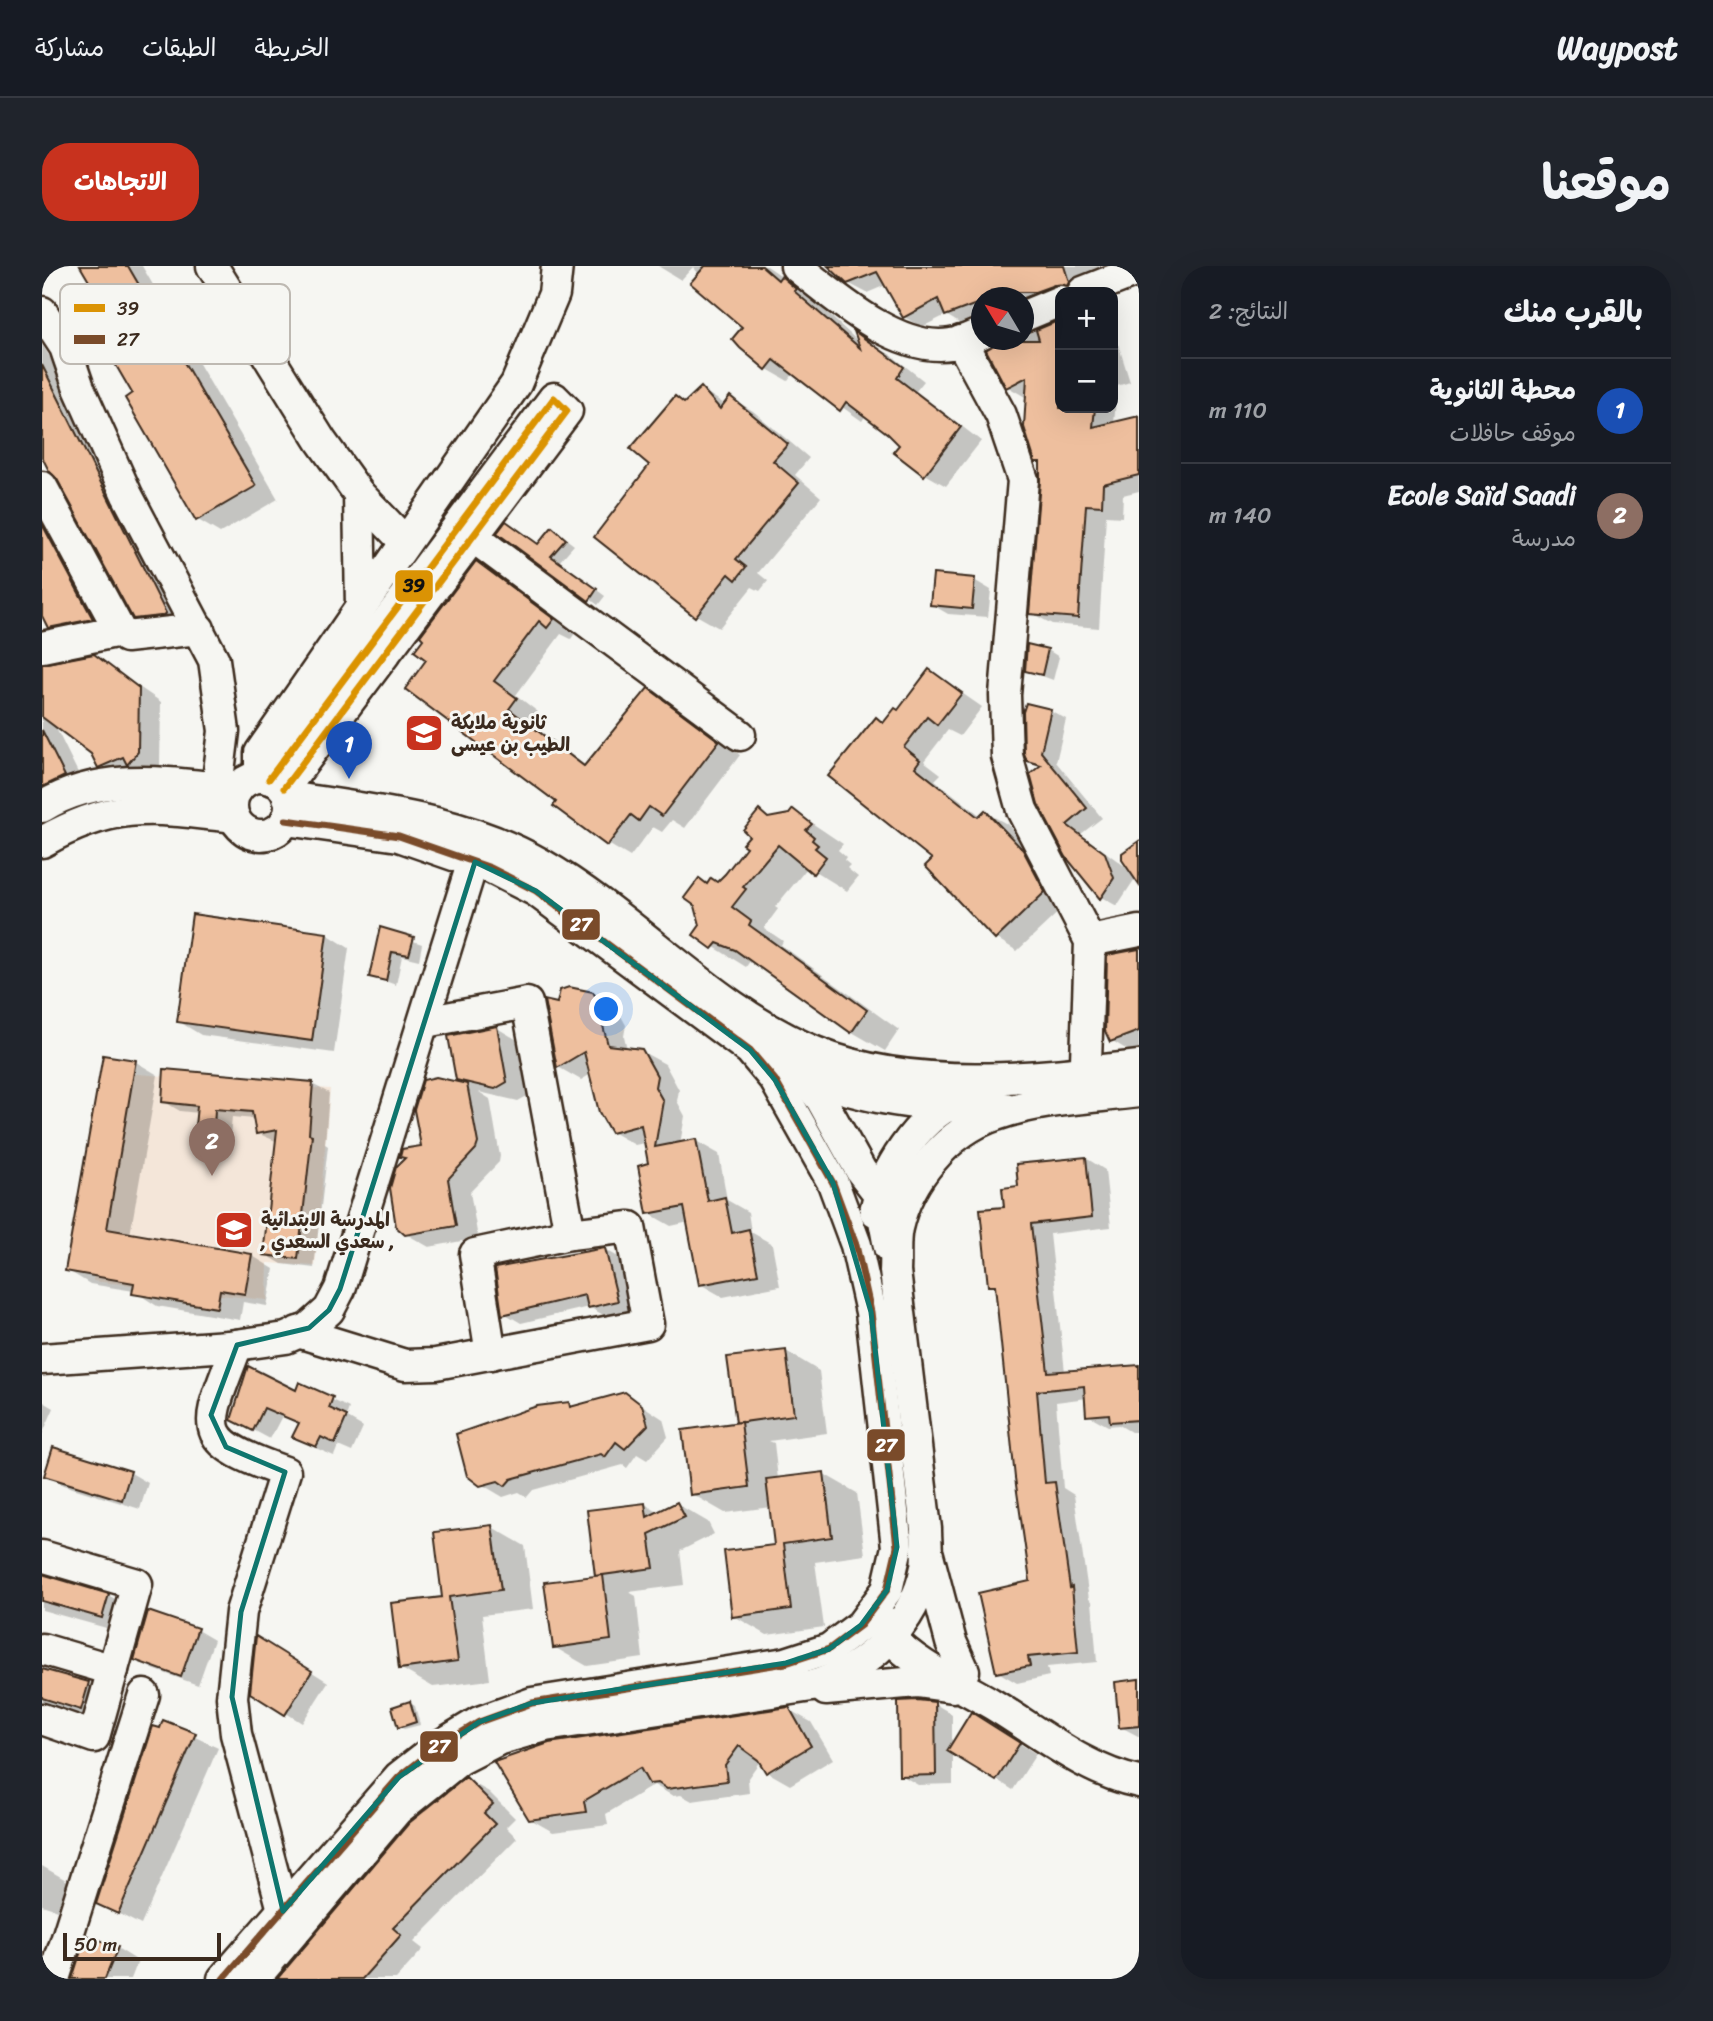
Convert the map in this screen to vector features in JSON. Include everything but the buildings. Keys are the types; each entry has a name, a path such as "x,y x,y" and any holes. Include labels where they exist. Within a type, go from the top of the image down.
{"street":[{"path":"212,266 223,284"},
{"path":"260,795 260,753 516,384 554,294 557,266"},
{"path":"796,266 837,299 908,340 934,345 971,337"},
{"path":"1096,287 1139,270"},
{"path":"1034,312 1055,303"},
{"path":"42,313 60,340"},
{"path":"976,350 1023,480 1005,695 1007,756 1012,783 1022,810 1090,941 1086,1086"},
{"path":"71,364 127,495 214,660 224,731 260,795"},
{"path":"273,364 321,441 359,494 405,542"},
{"path":"42,842 65,829 104,814 144,807 260,795 473,537 567,411 554,398 260,795"},
{"path":"491,419 507,460"},
{"path":"42,486 120,631 126,637 199,629"},
{"path":"359,494 361,607"},
{"path":"473,537 740,735"},
{"path":"42,646 120,631"},
{"path":"42,807 88,787 138,780 433,820 478,848 541,864 595,898 804,1077 821,1099 861,1171 879,1194 895,1271 926,1566 918,1593 884,1627 866,1661 841,1678 812,1686 545,1726 500,1739 459,1759 397,1810 287,1923 223,1979"},
{"path":"42,1359 237,1345 286,1338 309,1328 329,1310 340,1289 478,848"},
{"path":"1090,941 1139,931"},
{"path":"425,1022 527,1003 570,1234"},
{"path":"759,1040 874,1068 945,1077 1014,1077 1139,1092"},
{"path":"759,1040 775,1080 833,1183 856,1245 871,1312 897,1547 887,1590 884,1627"},
{"path":"895,1271 897,1229 908,1195 932,1160 963,1132 994,1115 1139,1066"},
{"path":"804,1077 894,1102 942,1108 1021,1108"},
{"path":"862,1272 879,1194 916,1135 942,1108 1014,1077"},
{"path":"298,1332 405,1365 436,1364 648,1324 630,1227 570,1234 475,1254 491,1353"},
{"path":"237,1345 211,1415 214,1431 226,1447 240,1456 285,1472 241,1612 232,1697 236,1734 287,1923"},
{"path":"926,1547 962,1680"},
{"path":"42,1556 137,1584 94,1737 42,1718"},
{"path":"254,1979 287,1923 399,1777 436,1748 479,1722 532,1703 786,1663 884,1627"},
{"path":"884,1627 988,1701 1077,1756 1123,1779 1139,1782"},
{"path":"42,1649 113,1670"},
{"path":"812,1686 832,1691 962,1680"},
{"path":"54,1979 144,1695"}],"highlighted area":[{"path":"475,862 536,891 750,1050 775,1080 833,1183 871,1312 897,1547 887,1590 861,1625 829,1649 786,1663 532,1703 479,1722 399,1777 283,1911 232,1697 241,1612 285,1472 226,1447 211,1415 237,1345 309,1328 329,1310 340,1289"}],"shaded area":[{"path":"112,1072 330,1089 315,1266 268,1263 267,1300 93,1281"}],"transit line":[{"name":"39","path":"269,779 554,398 567,411 284,788"},
{"name":"27","path":"223,1979 399,1777 436,1748 479,1722 532,1703 786,1663 829,1649 861,1625 887,1590 897,1547 871,1312 856,1245 833,1183 775,1080 750,1050 536,891 491,868 399,836 286,820"}],"place":[{"name":"ثانوية ملايكة الطيب بن عيسى","path":"424,733"},
{"name":"محطة الثانوية","path":"349,779"},
{"name":"Ecole Saïd Saadi","path":"212,1176"},
{"name":"المدرسة الابتدائية , سعدي السعدي ,","path":"234,1230"}]}
